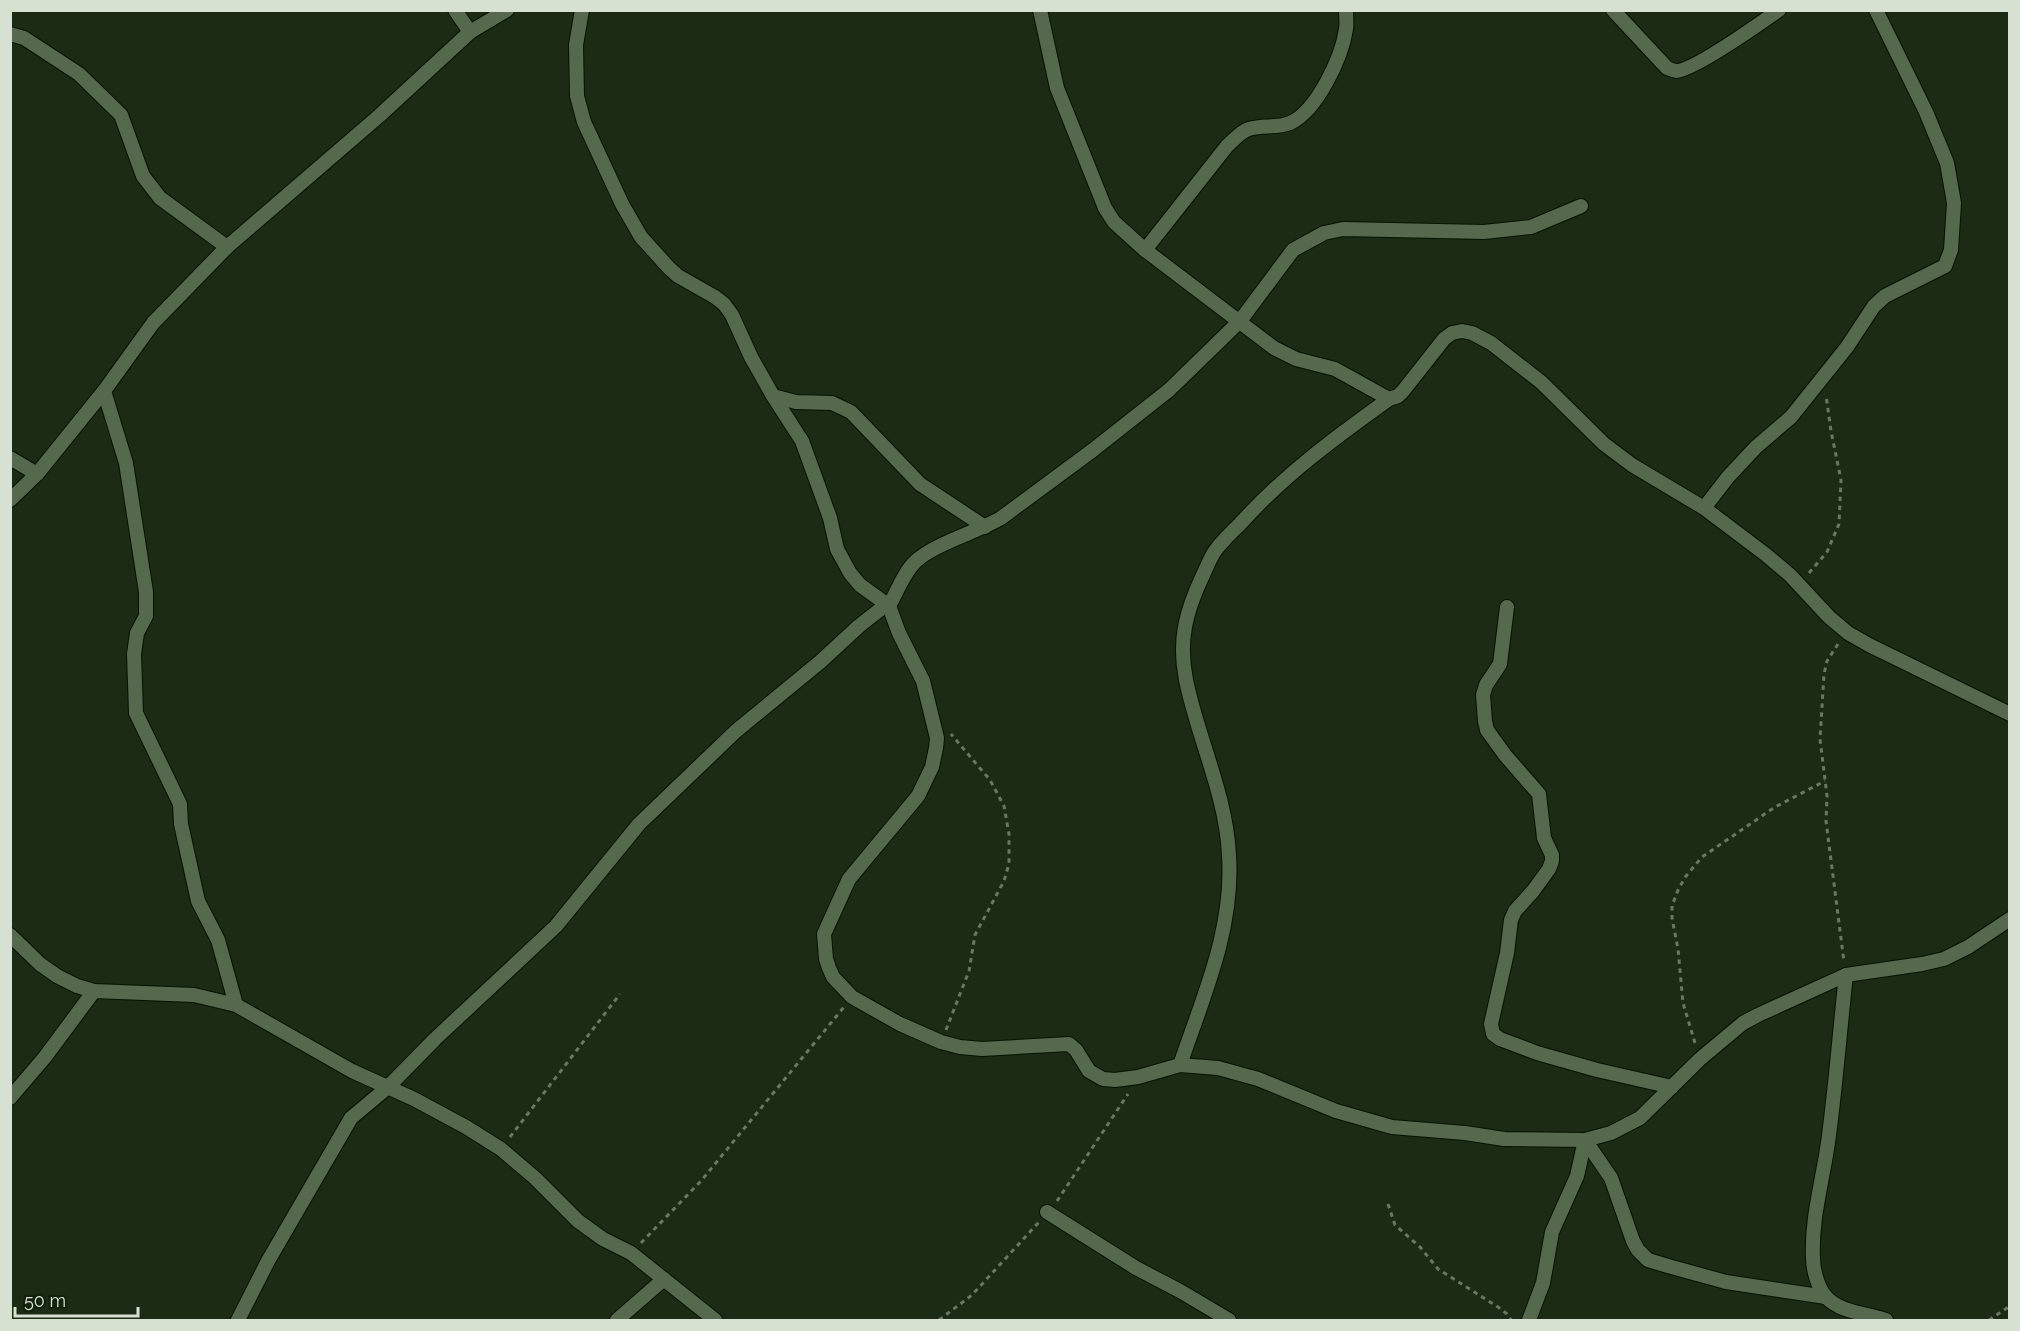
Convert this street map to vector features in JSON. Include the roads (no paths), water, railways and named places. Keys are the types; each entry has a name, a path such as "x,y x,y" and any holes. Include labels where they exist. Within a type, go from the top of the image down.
{"street":[{"path":"455,10 470,32"},
{"path":"10,500 37,474 104,391 153,323 227,247 379,116 470,32 507,10"},
{"path":"582,10 576,45 577,96 584,122 622,204 641,237 669,268 724,304 732,315 751,357 802,441 830,518 837,549 850,573 860,585 890,606 899,633 923,681 937,738 932,767 918,795 849,879 824,934 826,959 833,977 852,997 900,1024 941,1042 960,1047 982,1049 1069,1044 1076,1050 1089,1071 1103,1079 1115,1080 1152,1075 1180,1065 1218,1068 1244,1075 1336,1111 1392,1127 1438,1130 1504,1139 1585,1140 1611,1132 1640,1118 1701,1059 1743,1023 1846,975 1944,959 1968,947 2010,919"},
{"path":"1040,10 1057,88 1105,208 1114,222 1145,250 1282,353 1335,369 1389,399"},
{"path":"1145,250 1239,134 1248,129 1272,128 1291,123 1314,104 1334,66 1346,31 1346,10"},
{"path":"1613,10 1667,68 1675,71 1687,68 1730,43 1779,10"},
{"path":"1704,508 1728,477 1756,447 1791,417 1847,347 1874,306 1885,296 1945,266 1951,250 1954,203 1947,163 1926,112 1876,10"},
{"path":"10,34 24,38 79,74 121,115 143,176 160,198 227,247"},
{"path":"238,1320 268,1261 351,1118 388,1087 435,1038 556,926 639,824 736,731 820,662 859,626 882,608 890,606 916,561 945,544 985,527 1112,436 1169,390 1240,321 1293,250 1324,233 1353,229 1484,232 1508,230 1531,227 1581,206"},
{"path":"1180,1065 1221,942 1229,902 1229,855 1224,810 1195,719 1185,677 1182,648 1186,618 1194,594 1215,551 1288,474 1389,399 1403,392 1444,339 1452,333 1462,331 1472,333 1491,343 1541,382 1604,444 1632,465 1704,508 1765,554 1848,633 2010,714"},
{"path":"104,391 126,463 146,592 146,616 137,633 134,654 136,713 180,804 181,824 198,901 218,940 236,1005"},
{"path":"773,396 796,402 832,403 852,412 920,484 985,527"},
{"path":"10,458 37,474"},
{"path":"1507,607 1500,664 1486,685 1483,694 1485,721 1487,730 1505,755 1539,794 1544,838 1552,855 1552,861 1549,869 1515,911 1511,920 1507,953 1491,1024 1493,1034 1500,1039 1537,1053 1597,1070 1672,1087"},
{"path":"10,935 40,964 77,986 94,991 194,995 236,1005 352,1071 466,1127 501,1149 535,1178 578,1221 603,1239 631,1253 715,1320"},
{"path":"1826,1297 1813,1262 1813,1233 1829,1134 1846,975"},
{"path":"10,1098 45,1057 94,991"},
{"path":"1585,1140 1611,1178 1633,1241 1648,1260 1726,1282 1826,1297 1853,1311 1886,1320"},
{"path":"1529,1320 1543,1283 1552,1232 1577,1176 1585,1140"},
{"path":"1047,1212 1136,1268 1229,1320"},
{"path":"617,1320 664,1280"}]}
